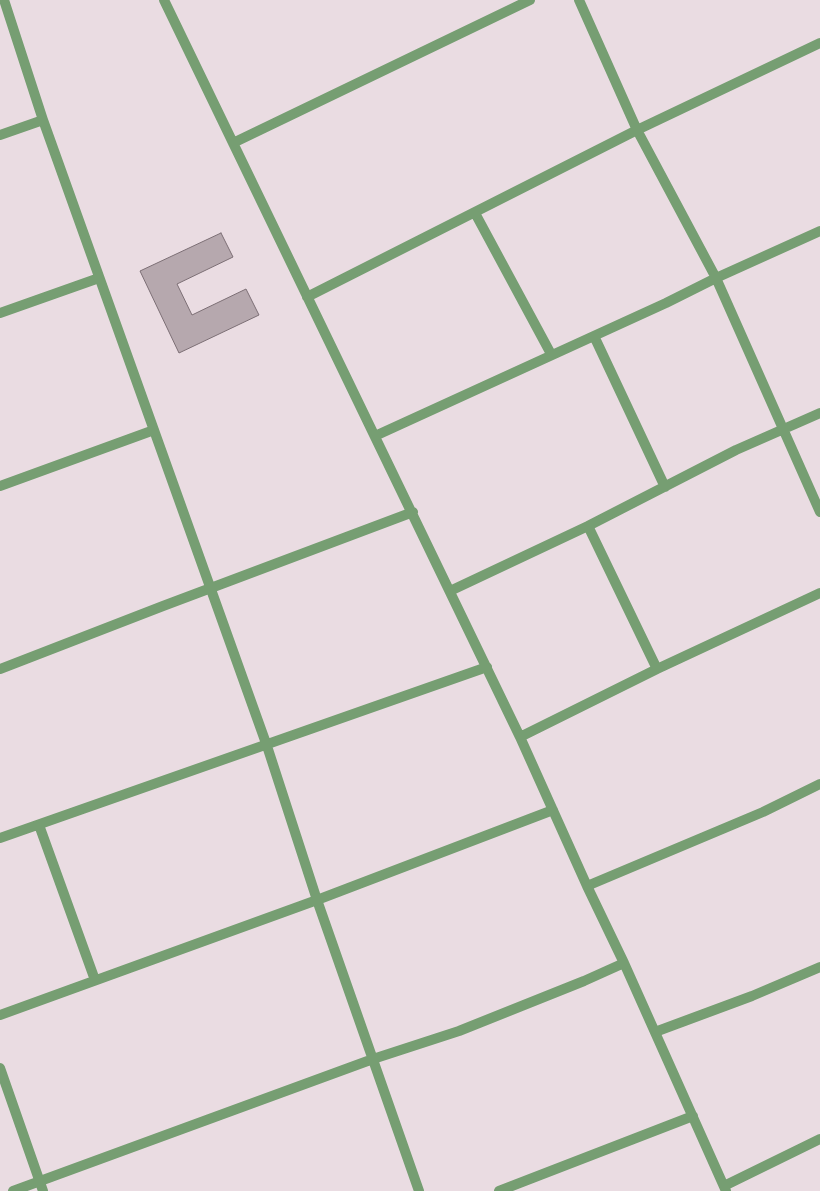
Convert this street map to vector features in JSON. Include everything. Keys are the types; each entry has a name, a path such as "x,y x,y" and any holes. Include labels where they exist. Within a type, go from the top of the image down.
{"street":[{"path":"4,0 43,120 267,746 317,900 419,1191"},
{"path":"164,0 520,737 725,1189 820,1140"},
{"path":"233,143 530,0"},
{"path":"579,0 637,130 716,278 820,512"},
{"path":"307,297 637,130 820,43"},
{"path":"0,135 43,120"},
{"path":"475,213 551,354"},
{"path":"375,436 820,231"},
{"path":"0,313 99,278"},
{"path":"594,336 665,487"},
{"path":"450,590 588,526 736,450 820,413"},
{"path":"0,486 154,430"},
{"path":"0,669 412,512"},
{"path":"588,526 656,669"},
{"path":"520,737 656,669 820,593"},
{"path":"0,838 267,746 486,667"},
{"path":"587,886 763,812 820,784"},
{"path":"0,1015 317,900 553,810"},
{"path":"38,825 96,980"},
{"path":"13,1191 41,1186 373,1059 459,1031 624,963"},
{"path":"655,1032 752,996 820,967"},
{"path":"0,1068 41,1186"},
{"path":"499,1191 693,1116"}],"building":[{"path":"221,233 233,257 177,284 192,315 246,289 259,315 179,353 140,271"}]}
